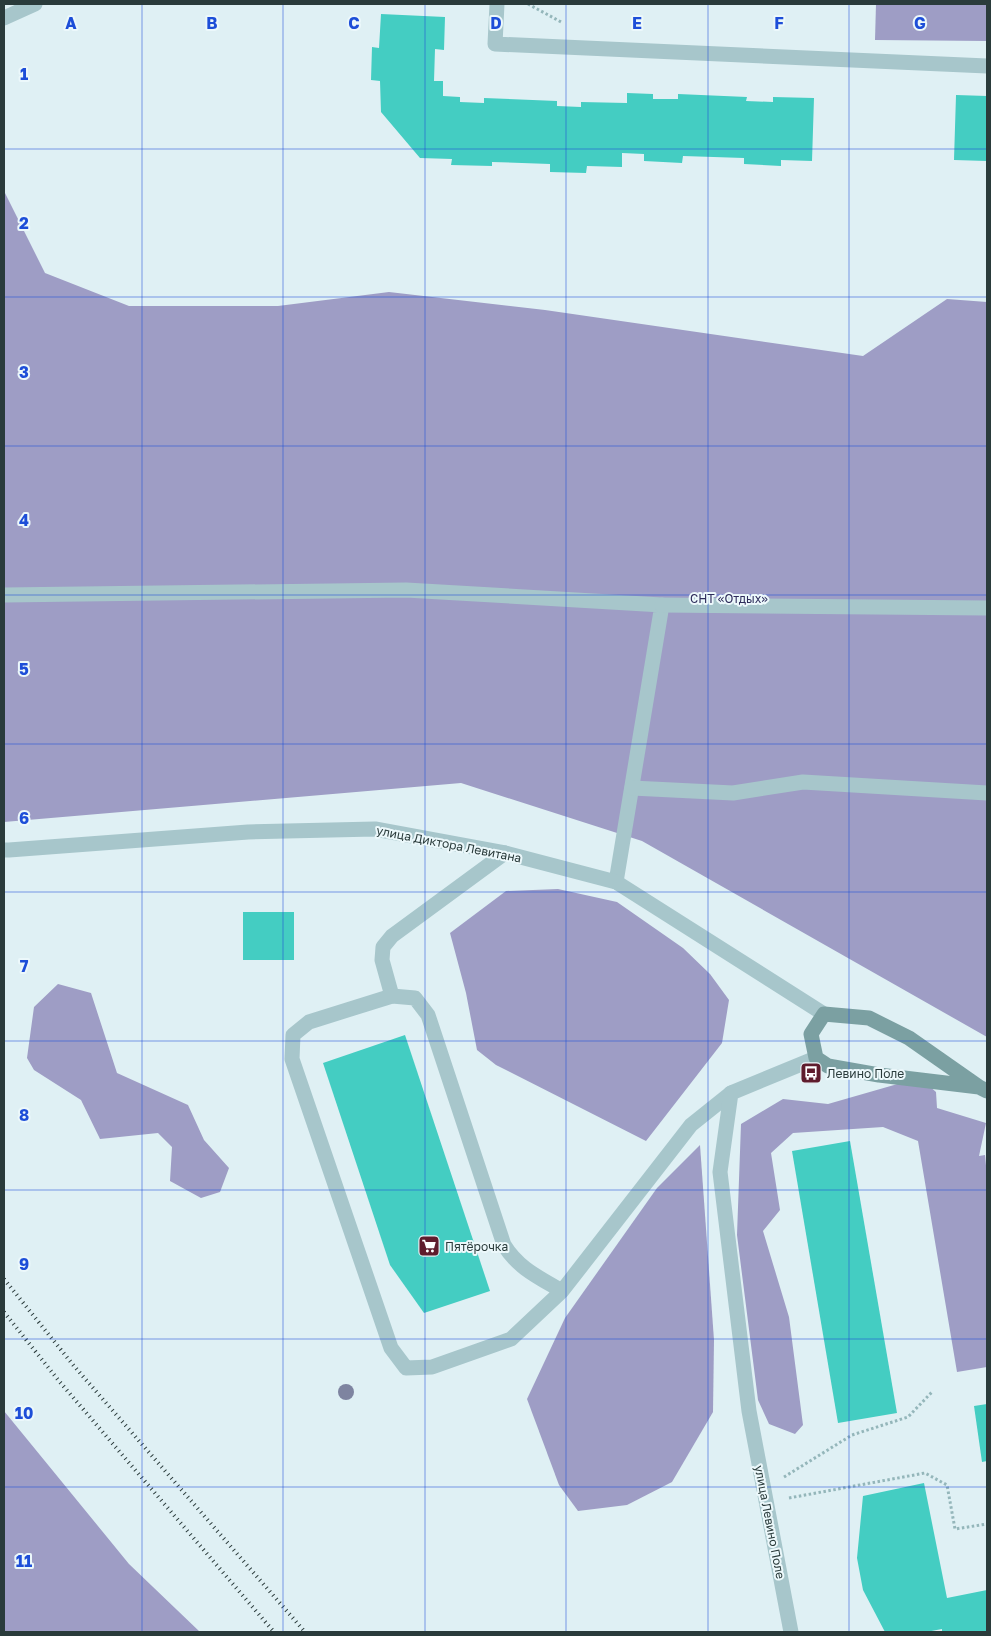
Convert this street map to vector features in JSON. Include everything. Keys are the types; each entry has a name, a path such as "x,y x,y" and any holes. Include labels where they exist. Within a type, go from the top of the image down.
{"street":[{"path":"4,18 35,4"},
{"path":"497,4 495,44 987,66"},
{"path":"4,595 406,590 662,604 987,608"},
{"path":"616,882 662,604"},
{"path":"632,788 733,793 803,782 987,793"},
{"name":"улица Диктора Левитана","path":"4,850 248,832 375,829 505,854 616,882 824,1014 869,1018 909,1038 983,1089"},
{"path":"392,996 382,960 383,947 392,936 505,854"},
{"path":"562,1290 523,1268 511,1257 504,1245 428,1015 414,998 392,996 309,1022 293,1035 292,1059 391,1348 406,1368 432,1367 511,1339 562,1290 691,1125 732,1093 816,1058 811,1034 824,1014"},
{"name":"улица Диктора Левитана","path":"816,1058 828,1066 983,1089"},
{"name":"улица Левино Поле","path":"732,1093 720,1172 749,1411 791,1632"}],"path":[{"path":"765,1496 852,1435 908,1417 932,1392"},
{"path":"765,1496 924,1473 947,1485 956,1529 987,1524"}],"green space":[{"path":"876,4 987,4 987,41 875,40"},
{"name":"СНТ «Отдых»","path":"4,191 45,273 129,306 278,306 389,292 545,310 863,356 947,299 987,302 987,1037 642,841 461,783 4,822"},
{"path":"558,889 617,902 683,948 710,974 729,1000 722,1043 646,1141 496,1065 477,1050 466,993 450,933 506,891"},
{"path":"58,984 91,993 117,1073 188,1105 204,1140 229,1168 220,1192 201,1198 170,1181 172,1147 158,1133 100,1139 81,1100 34,1070 27,1058 34,1007"},
{"path":"908,1081 923,1084 936,1092 937,1108 986,1123 979,1156 985,1155 987,1176 987,1367 957,1372 918,1141 883,1127 793,1133 771,1153 780,1210 763,1231 789,1317 803,1425 795,1434 769,1424 758,1400 737,1235 741,1124 783,1099 828,1104"},
{"path":"700,1145 714,1340 713,1412 672,1482 627,1505 578,1511 559,1485 527,1399 565,1318 657,1188"},
{"path":"4,1411 129,1564 200,1632 4,1632"}],"building":[{"path":"381,14 445,17 444,50 435,49 434,81 443,81 443,96 460,97 460,102 484,103 484,98 557,101 557,106 581,107 581,102 627,103 627,93 653,94 653,99 678,99 678,94 747,97 746,101 773,102 773,97 814,98 812,161 781,160 781,166 744,164 744,158 683,156 682,163 644,161 644,154 622,153 622,167 587,166 586,173 550,172 550,164 492,162 492,166 451,165 452,159 420,158 381,112 380,81 371,80 372,47 379,48"},
{"path":"956,95 987,96 987,161 954,160"},
{"path":"243,912 294,912 294,960 243,960"},
{"path":"405,1035 490,1291 424,1313 390,1265 323,1063"},
{"path":"850,1141 897,1413 838,1423 792,1151"},
{"path":"987,1404 987,1461 982,1462 974,1406"},
{"path":"924,1483 947,1598 987,1590 987,1632 942,1632 942,1629 926,1632 885,1632 863,1590 857,1558 863,1496"}],"railway":[{"path":"4,1279 74,1366 305,1632"},
{"path":"4,1312 59,1381 274,1632"}],"place":[{"name":"Левино Поле","path":"811,1073"},
{"name":"Пятёрочка","path":"429,1246"}]}
